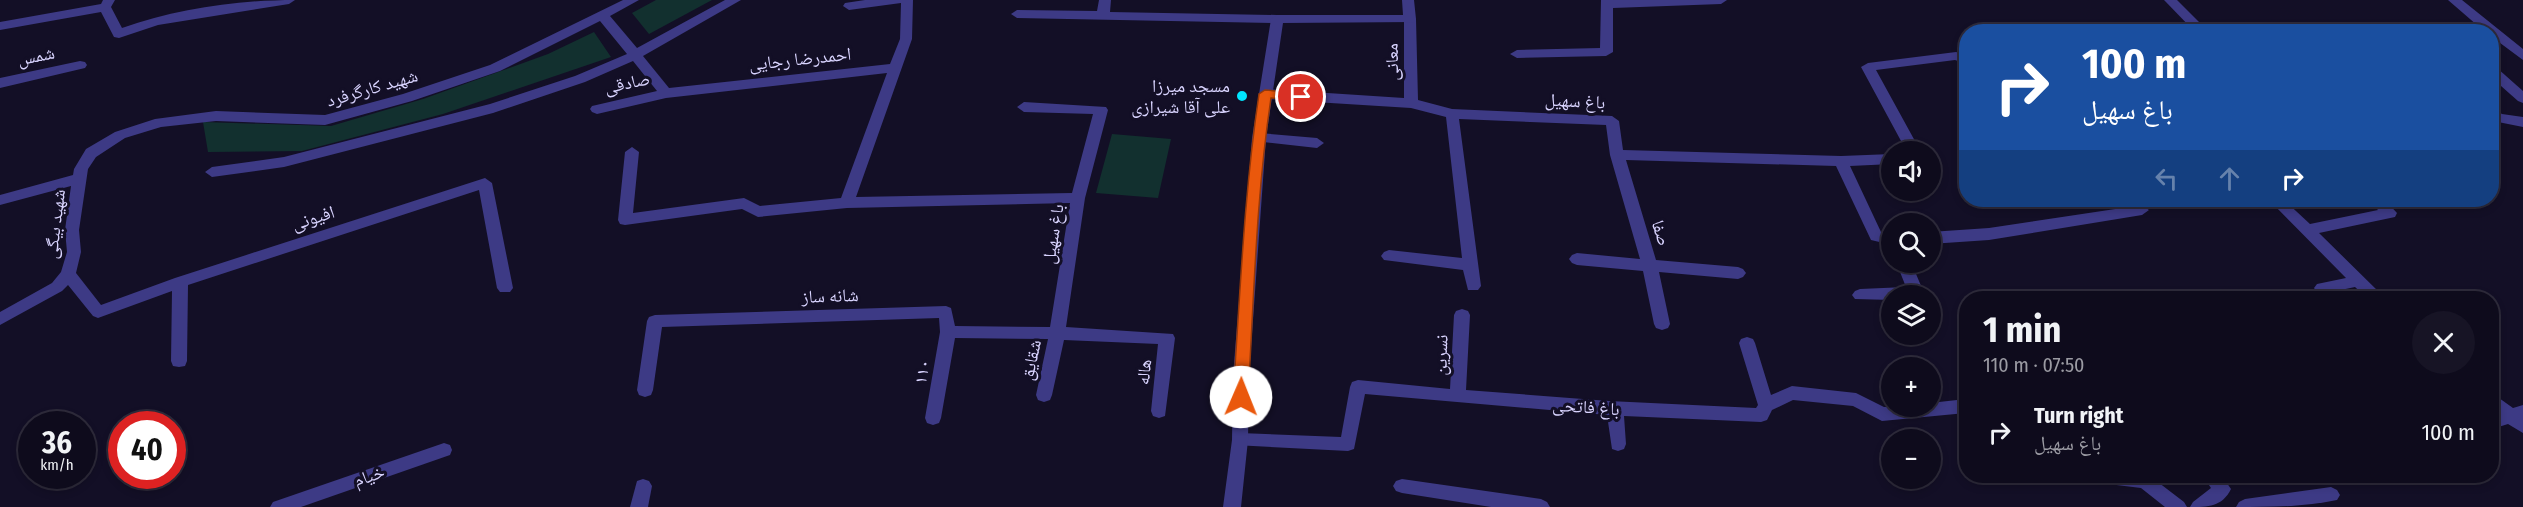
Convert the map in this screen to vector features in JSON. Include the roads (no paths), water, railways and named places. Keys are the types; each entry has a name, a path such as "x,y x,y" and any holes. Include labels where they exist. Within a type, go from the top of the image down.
{"street":[{"path":"0,26 107,3 119,34 156,21 289,0"},
{"name":"شهید کارگرفرد","path":"80,173 91,153 120,135 160,122 216,116 325,120 407,98 495,68 633,0"},
{"path":"212,172 284,162 493,108 580,79 635,55 735,0"},
{"path":"849,6 896,0"},
{"path":"847,203 906,39 907,0"},
{"path":"1103,16 1105,0"},
{"path":"1017,14 1184,16 1277,20 1410,20 1408,0"},
{"path":"1517,54 1606,52 1608,2 1721,0"},
{"path":"2173,0 2196,24"},
{"path":"2454,0 2484,24"},
{"path":"603,16 666,93"},
{"path":"1232,507 1240,440 1241,376 1259,138 1277,20"},
{"name":"معانی","path":"1410,20 1411,103"},
{"path":"2499,37 2523,56"},
{"path":"1908,141 1868,67 1959,57"},
{"name":"شمس","path":"0,82 80,65"},
{"name":"احمدرضا رجایی","path":"666,93 896,68"},
{"path":"2499,77 2523,98"},
{"name":"صادقی","path":"597,109 666,93"},
{"name":"باغ سهیل","path":"1265,94 1411,103 1452,114 1612,121 1617,156"},
{"name":"باغ سهیل","path":"1024,107 1101,110 1078,198 1057,333"},
{"path":"1452,114 1473,286"},
{"path":"2499,118 2523,122"},
{"path":"1259,138 1317,143"},
{"path":"632,152 625,220 744,203 758,212 847,203 1078,198"},
{"path":"1617,156 1841,161 1881,159"},
{"name":"صفا","path":"1617,156 1650,266 1662,324"},
{"path":"1841,161 1876,236 1881,237"},
{"path":"0,200 80,173"},
{"name":"شهید بیگی","path":"0,319 57,287 68,274 74,252 72,230 80,173"},
{"name":"افیونی","path":"68,274 98,312 180,282 485,183 505,288"},
{"path":"2283,207 2369,291"},
{"path":"2307,230 2390,213 2384,207"},
{"path":"1941,237 1989,234 2142,210"},
{"path":"1389,256 1471,264"},
{"path":"1577,259 1738,273"},
{"path":"1860,296 1916,293 1908,273"},
{"path":"2322,288 2358,281"},
{"path":"179,361 180,282"},
{"name":"شانه ساز","path":"645,390 655,321 946,312 948,332"},
{"name":"نسرین","path":"1458,396 1462,315"},
{"path":"948,332 1057,333"},
{"name":"۱۱۰","path":"933,418 948,332"},
{"name":"هاله","path":"1057,333 1167,338 1159,411"},
{"name":"شقایق","path":"1044,395 1057,333"},
{"path":"1747,343 1766,405"},
{"name":"باغ فاتحی","path":"1240,440 1348,444 1358,387 1616,409 1761,415 1766,405 1792,393 1856,400 1882,414 1959,407"},
{"path":"2499,405 2519,418"},
{"path":"1616,409 1618,444"},
{"path":"2499,421 2519,418"},
{"name":"خیام","path":"289,505 444,450"},
{"path":"2146,483 2178,507"},
{"path":"2199,507 2222,489 2217,483"},
{"path":"639,507 643,486"},
{"path":"1402,486 1541,507"},
{"path":"2245,507 2331,495"}],"place":[{"name":"مسجد میرزا علی آقا شیرازی","path":"1242,96"}]}
